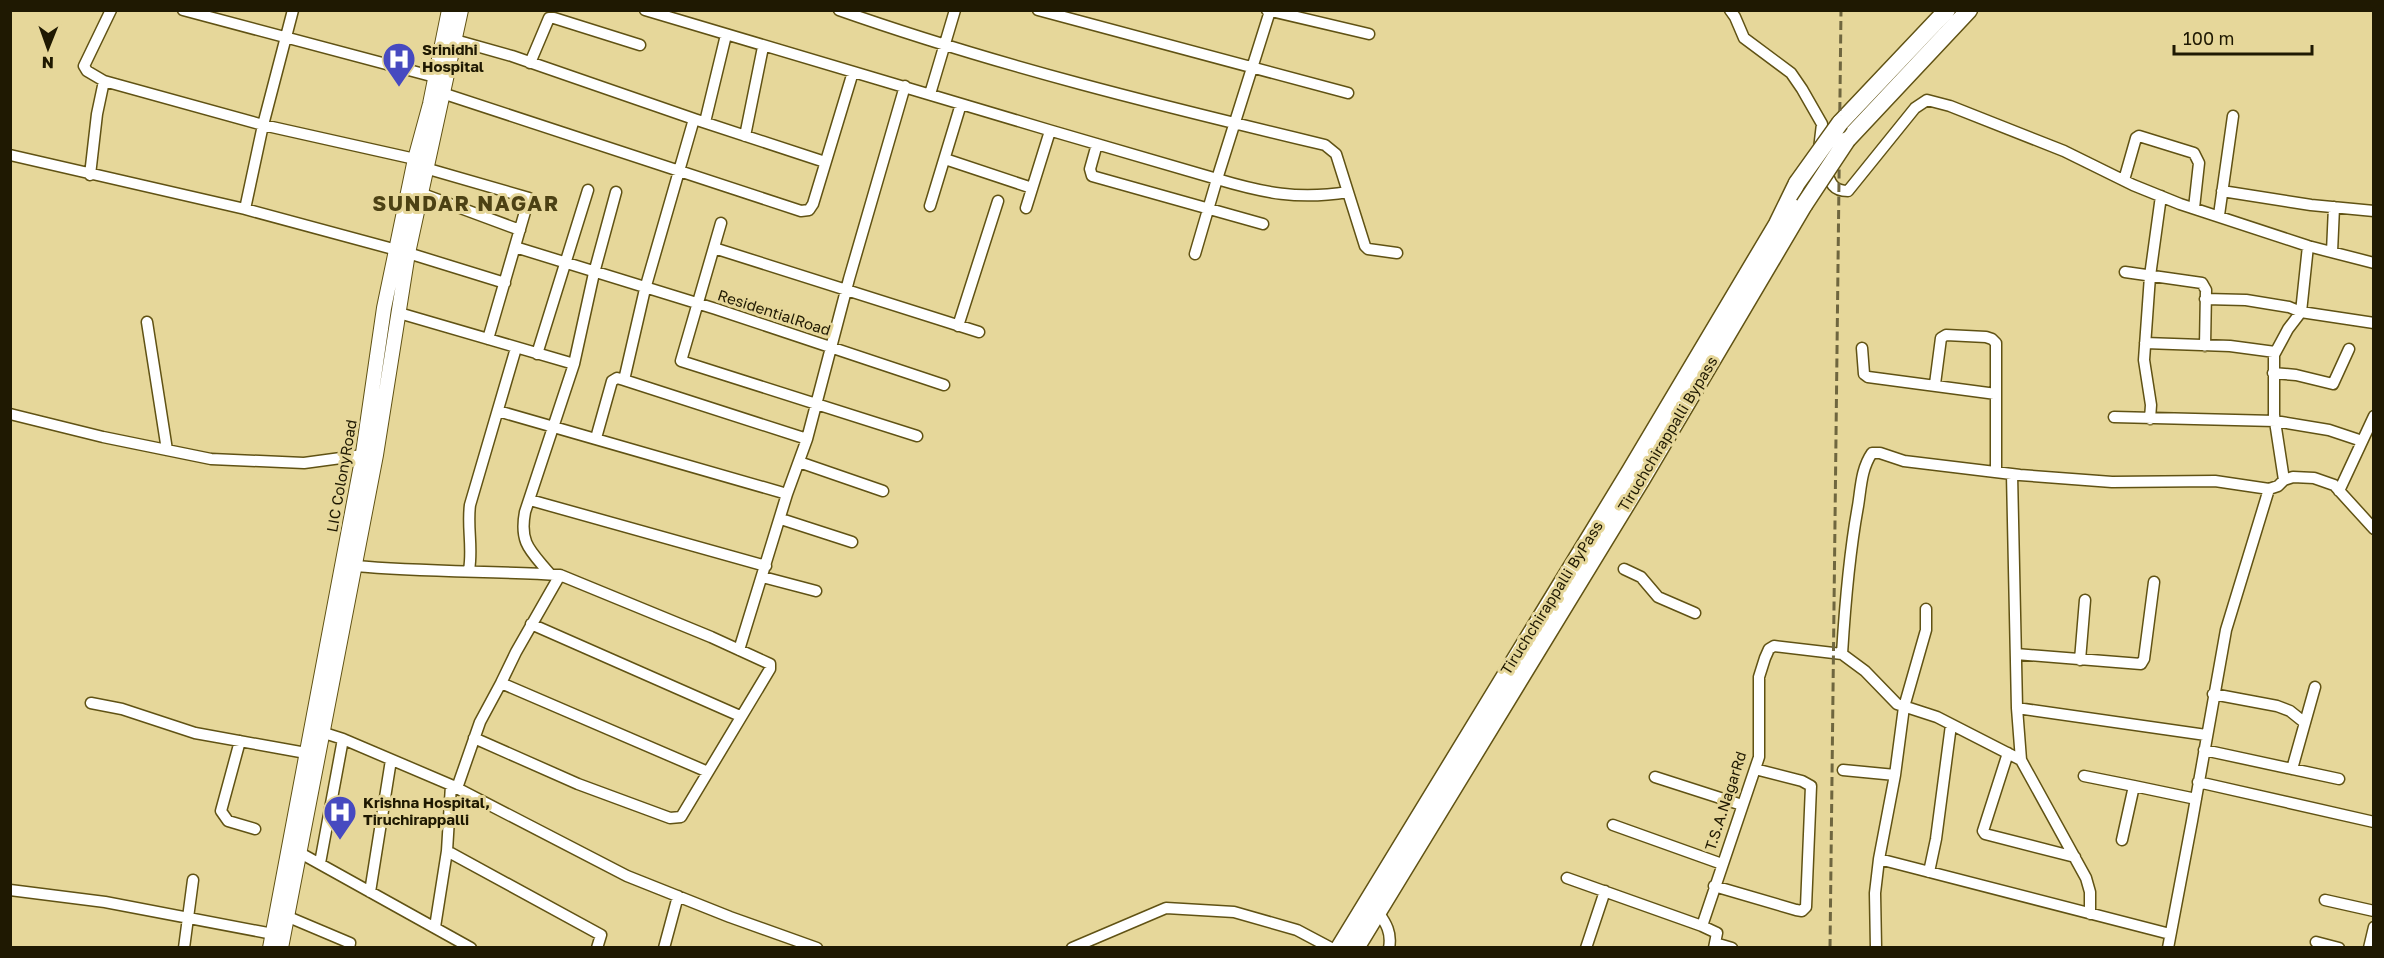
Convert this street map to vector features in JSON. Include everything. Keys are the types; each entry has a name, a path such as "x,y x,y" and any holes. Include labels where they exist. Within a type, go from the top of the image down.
{"highway":[{"name":"Tiruchchirappalli ByPass","path":"1339,948 1630,471 1777,224 1797,183 1840,123 1947,10"},
{"name":"Tiruchchirappalli Bypass","path":"1356,948 1642,479 1804,205 1847,140 1969,10"}],"main road":[{"name":"LIC ColonyRoad","path":"271,941 295,850 369,455 399,313 402,252 449,10"},
{"name":"LIC ColonyRoad","path":"281,948 306,753 318,731 354,566 369,455 384,308 420,193 420,163 442,93 461,10"}],"street":[{"path":"111,10 84,66 87,71 104,81 420,163 529,198 488,339"},
{"path":"183,10 435,77"},
{"path":"245,209 263,124 293,10"},
{"path":"645,10 763,47 1217,179 1282,195 1313,196 1348,192"},
{"path":"839,10 945,44 1234,124 1325,145 1336,154 1365,246 1368,249 1397,253"},
{"path":"930,94 955,10"},
{"path":"1038,10 1348,93"},
{"path":"1730,10 1744,38 1791,73 1802,89 1822,124 1818,146 1831,185 1839,191 1848,191 1915,108 1927,100 1950,106 2064,151 2124,180 2193,208 2308,246 2373,263"},
{"path":"1195,254 1268,11 1370,34"},
{"path":"530,63 549,18 639,45"},
{"path":"624,380 645,288 679,173 700,120 726,34"},
{"path":"455,40 825,162"},
{"path":"745,136 763,47"},
{"path":"442,93 801,212 809,210 813,204 853,72"},
{"path":"90,175 97,114 104,81"},
{"path":"739,650 787,494 807,439 846,290 905,87"},
{"path":"930,206 961,104"},
{"path":"2219,215 2233,116"},
{"path":"1026,208 1050,131"},
{"path":"2124,180 2136,138 2139,136 2194,153 2199,163 2193,208"},
{"path":"1097,144 1090,169 1092,176 1263,224"},
{"path":"10,155 245,209 505,283"},
{"path":"945,159 1032,188"},
{"path":"537,354 588,190"},
{"path":"2222,191 2373,211"},
{"path":"555,575 525,544 522,529 574,364 594,273 616,192"},
{"path":"420,193 520,230"},
{"path":"2150,419 2151,405 2144,360 2148,333 2150,276 2161,196"},
{"path":"958,326 998,201"},
{"path":"2332,252 2334,207"},
{"path":"722,223 681,361 916,436"},
{"path":"2284,480 2275,421 2273,373 2276,352 2288,329 2301,312 2308,246"},
{"name":"ResidentialRoad","path":"514,248 698,304 944,385"},
{"path":"714,248 979,332"},
{"path":"2125,272 2202,283 2205,290 2205,346"},
{"path":"2205,299 2246,300 2289,307 2301,312 2373,323"},
{"path":"399,313 574,364"},
{"path":"147,322 167,450"},
{"path":"1935,384 1941,338 1946,335 1986,337 1996,343 1996,471"},
{"path":"2145,343 2276,352"},
{"path":"469,570 471,558 468,527 470,505 516,348"},
{"path":"1862,348 1864,374 1868,376 1996,394"},
{"path":"2273,373 2296,375 2332,384 2349,349"},
{"path":"596,438 612,381 617,378 807,439"},
{"path":"498,411 787,494"},
{"path":"10,414 211,459 304,463 369,455"},
{"path":"2339,491 2373,416"},
{"path":"2114,417 2275,421 2329,430 2362,441"},
{"path":"2021,760 1937,717 1897,704 1878,687 1865,671 1842,654 1844,610 1853,534 1865,464 1872,453 1880,453 1904,461 2012,474 2112,482 2216,482 2269,489 2293,477 2314,478 2334,485 2373,529"},
{"path":"799,462 883,491"},
{"path":"2012,474 2017,708 2021,760 2089,886 2090,914"},
{"path":"2168,948 2226,630 2269,489"},
{"path":"531,500 764,571 816,591"},
{"path":"781,519 852,542"},
{"path":"354,566 400,570 469,570 555,575 770,664 768,674 740,716 681,818 675,819 578,784 474,738"},
{"path":"1624,569 1641,577 1658,597 1695,613"},
{"path":"435,927 454,786 480,722 555,575"},
{"path":"2016,654 2141,664 2144,659 2154,582"},
{"path":"2080,660 2085,600"},
{"path":"1876,948 1875,893 1879,859 1895,775 1904,707 1926,630 1926,609"},
{"path":"531,624 740,716"},
{"name":"T.S.A.NagarRd","path":"1702,926 1759,757 1759,677 1769,649 1774,646 1842,654"},
{"path":"501,683 708,772"},
{"path":"2292,769 2315,687"},
{"path":"2213,694 2277,706 2290,711 2305,723"},
{"path":"91,703 122,709 195,733 306,753"},
{"path":"2017,708 2206,735"},
{"path":"1929,872 1936,839 1952,725"},
{"path":"318,731 344,739 454,786 627,876 818,948"},
{"path":"320,863 344,739"},
{"path":"240,741 221,811 228,821 255,829"},
{"path":"2204,750 2339,779"},
{"path":"2008,753 1986,819 1985,834 2075,857"},
{"path":"370,892 391,760"},
{"path":"1714,886 1796,910 1806,907 1811,786 1755,769"},
{"path":"1843,770 1895,775"},
{"path":"2084,776 2196,799"},
{"path":"1655,777 1742,806"},
{"path":"2198,782 2373,822"},
{"path":"2122,840 2134,786"},
{"path":"1613,825 1722,864"},
{"path":"295,850 471,948"},
{"path":"447,851 601,935 597,948"},
{"path":"1879,859 2170,934"},
{"path":"1567,878 1702,926 1717,933 1715,945 1732,948"},
{"name":"Tiruchchirappalli Bypass","path":"1348,948 1385,888 1397,879"},
{"path":"184,948 193,880"},
{"path":"10,890 105,902 187,919 271,941"},
{"path":"1586,948 1605,891"},
{"path":"664,948 678,896"},
{"path":"2325,900 2373,911"},
{"path":"1072,948 1166,908 1234,912 1297,930 1331,948"},
{"path":"1685,920 1707,909"},
{"path":"1378,912 1389,931 1391,939 1389,948"},
{"path":"286,916 353,946"},
{"path":"2369,948 2373,927"},
{"path":"2316,942 2339,948"}],"railway":[{"path":"1830,948 1841,10"}],"place":[{"name":"Srinidhi Hospital","path":"399,88"},
{"name":"Krishna Hospital, Tiruchirappalli","path":"340,841"}],"district":[{"name":"SUNDAR NAGAR","path":"466,204"}]}
